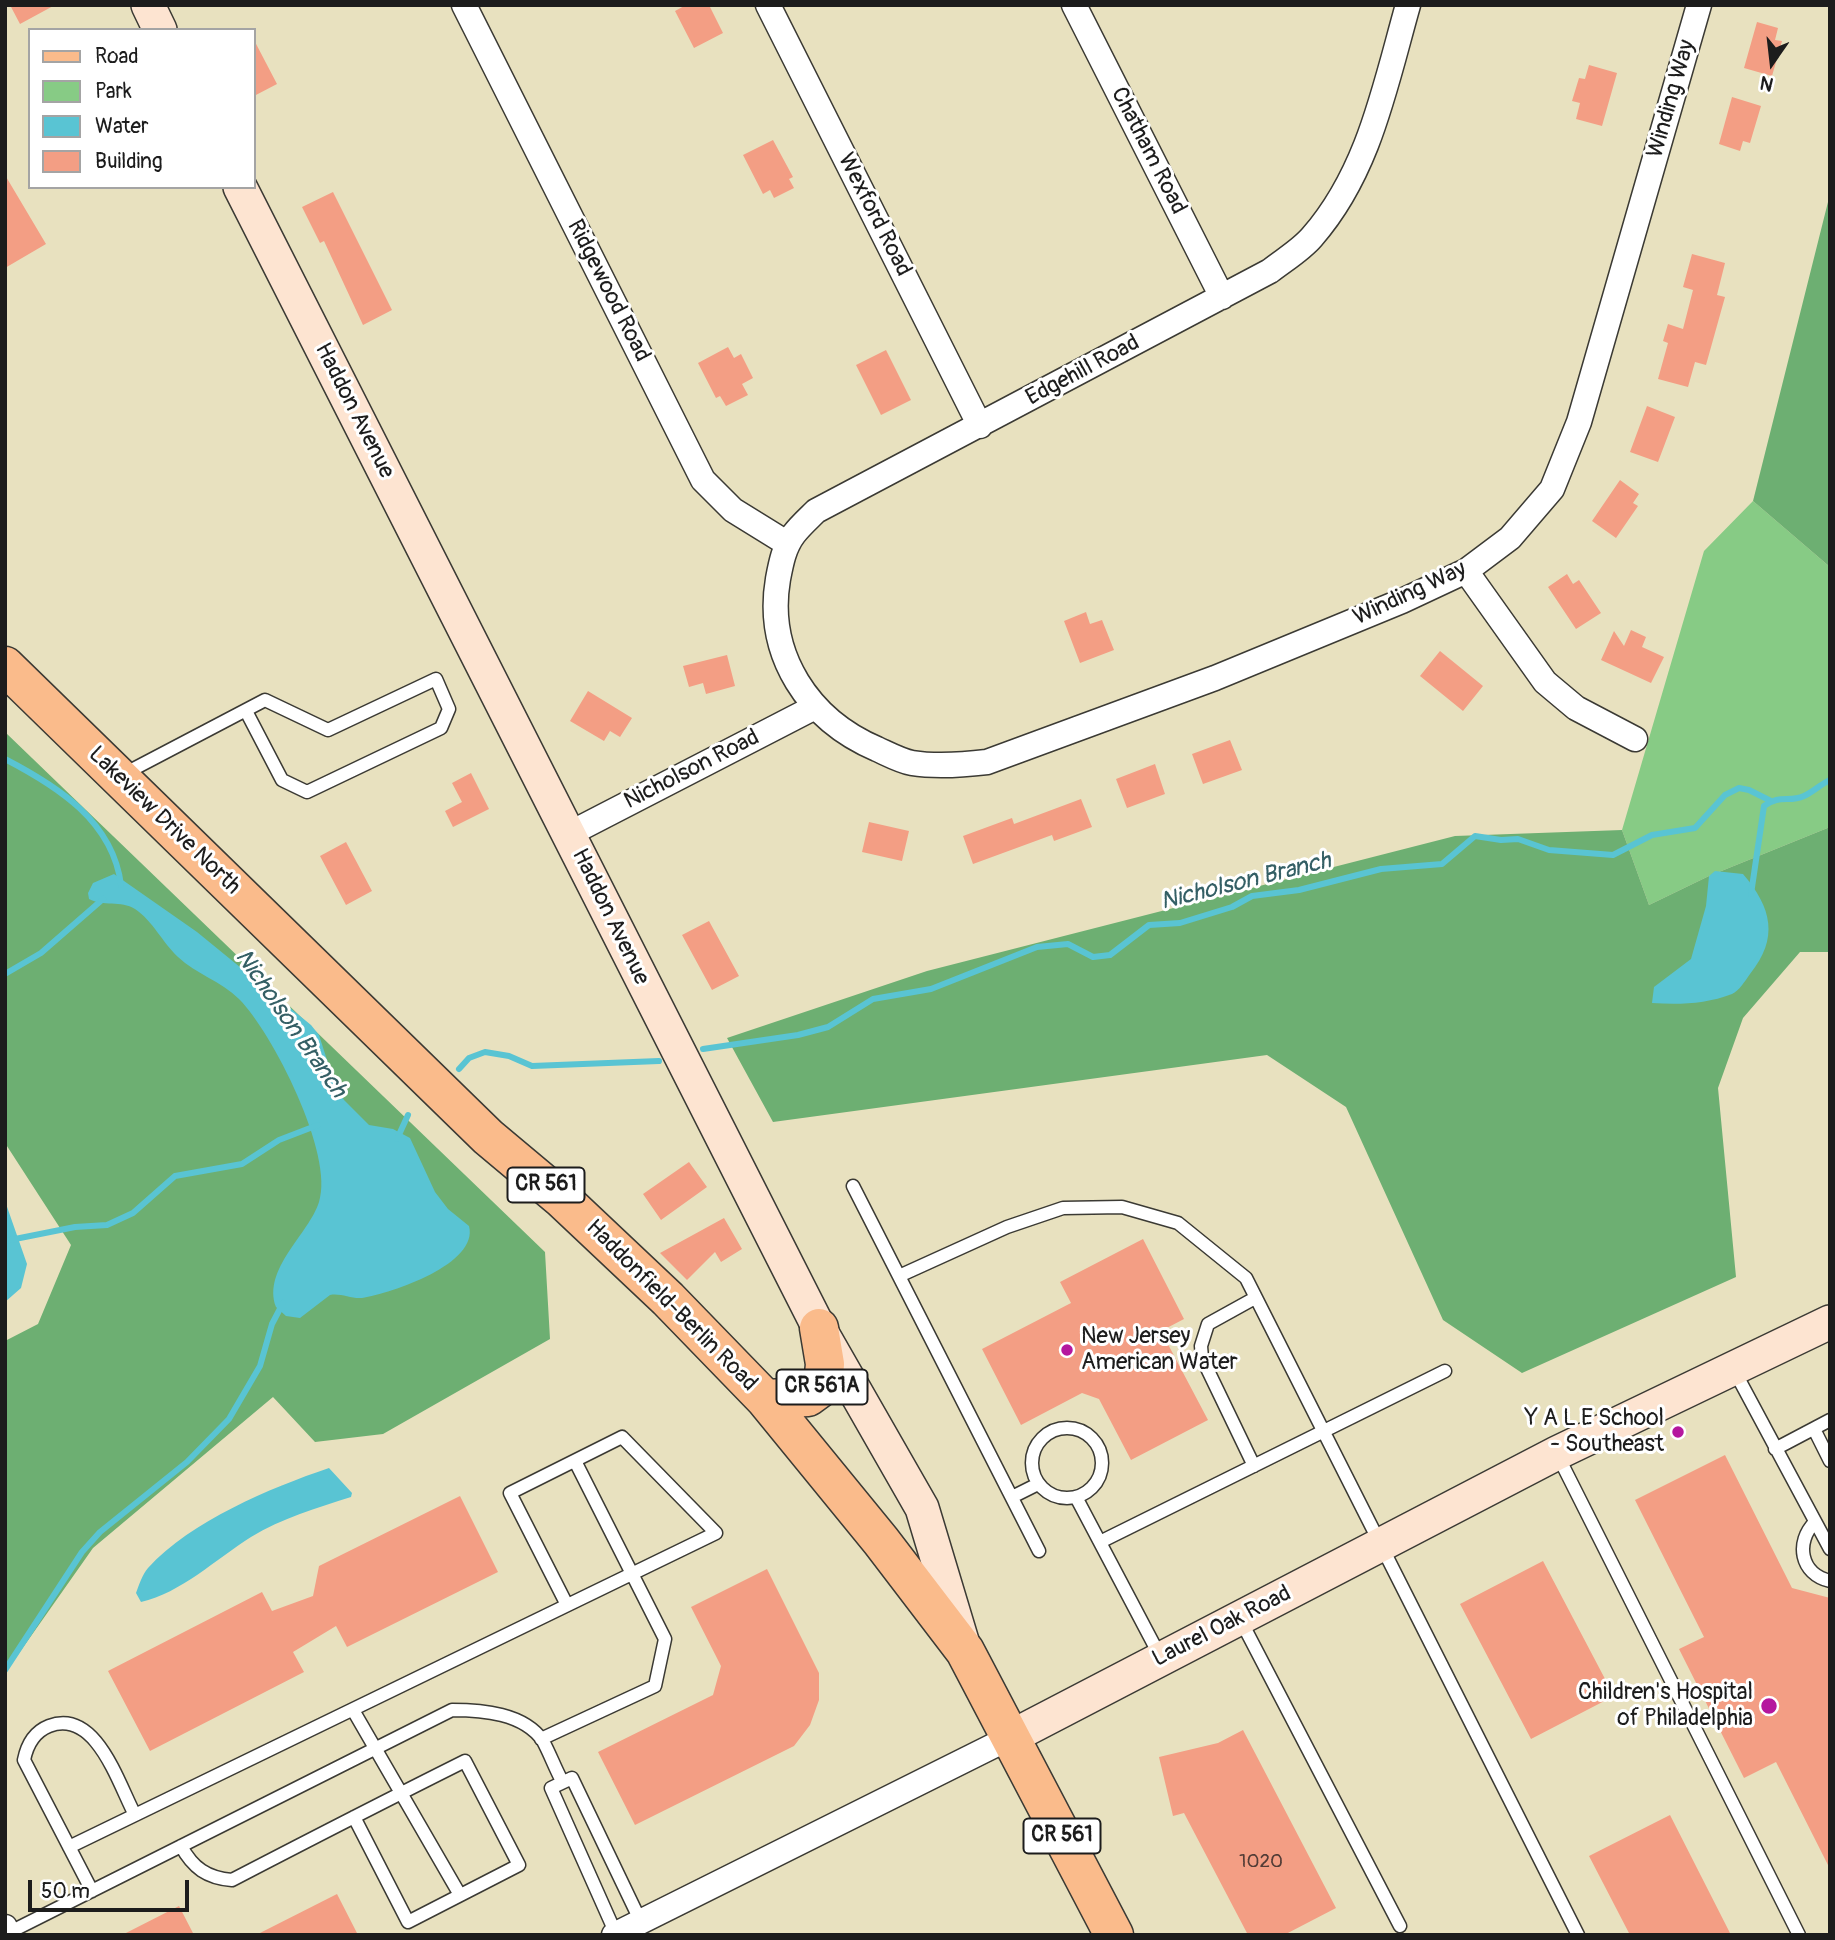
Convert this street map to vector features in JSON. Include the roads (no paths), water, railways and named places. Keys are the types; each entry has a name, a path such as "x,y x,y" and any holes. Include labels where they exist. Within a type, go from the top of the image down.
{"main road":[{"name":"Lakeview Drive North","path":"5,666 323,976"},
{"name":"Haddonfield-Berlin Road","path":"323,976 488,1137 562,1199 668,1299 765,1399 881,1541 965,1651 1114,1935"},
{"name":"CR 561A","path":"765,1399 808,1397 823,1386 825,1364 819,1328"}],"street":[{"path":"148,5 159,28"},
{"name":"Ridgewood Road","path":"464,5 703,480 733,510 788,544"},
{"name":"Wexford Road","path":"768,5 980,426"},
{"name":"Chatham Road","path":"1074,5 1222,297"},
{"name":"Edgehill Road","path":"815,707 796,683 777,630 776,593 782,556 788,544 816,511 1270,271 1312,238 1352,178 1368,144 1408,5"},
{"name":"Winding Way","path":"815,707 850,738 910,763 954,766 987,762 1215,678 1402,601 1466,571 1510,538 1552,489 1579,422 1699,5"},
{"name":"Haddon Avenue","path":"241,189 819,1328 922,1508 965,1651"},
{"path":"1466,571 1545,682 1576,708 1635,739"},
{"name":"Nicholson Road","path":"569,834 815,707"},
{"name":"Laurel Oak Road","path":"615,1934 1011,1737 1557,1453 1830,1322"}],"lane":[{"path":"119,777 246,710 265,700 328,730 436,679 449,709 441,728 307,792 282,780 246,710"},
{"path":"853,1186 1039,1551"},
{"path":"899,1276 1007,1227 1063,1208 1122,1207 1178,1223 1245,1278 1578,1935"},
{"path":"1254,1466 1202,1358 1201,1346 1208,1324 1255,1298"},
{"path":"1732,1368 1830,1548"},
{"path":"1100,1542 1446,1371"},
{"path":"1775,1449 1830,1420"},
{"path":"1073,1428 1092,1437 1098,1446 1102,1466 1094,1486 1076,1497 1055,1496 1038,1484 1031,1464 1036,1444 1052,1430 1073,1428"},
{"path":"1814,1429 1830,1461"},
{"path":"69,1847 716,1533 622,1437 510,1493 567,1605"},
{"path":"1557,1453 1798,1935"},
{"path":"541,1739 655,1686 665,1639 575,1461"},
{"path":"1012,1497 1038,1484"},
{"path":"1076,1497 1161,1658"},
{"path":"1815,1522 1803,1539 1804,1559 1816,1576 1830,1581"},
{"path":"1239,1618 1400,1926"},
{"path":"353,1710 460,1895"},
{"path":"8,1932 452,1710 484,1710 515,1720 541,1739 562,1782"},
{"path":"92,1891 24,1760 34,1736 44,1728 69,1723 93,1735 135,1815"},
{"path":"181,1846 189,1860 201,1872 215,1878 232,1880 464,1760 519,1865 408,1922 354,1817"},
{"path":"615,1934 551,1788 562,1782 572,1778 640,1922"}],"water":[{"path":"1715,871 1743,874 1766,911 1768,936 1759,961 1742,986 1732,994 1692,1003 1652,1003 1654,987 1691,959 1706,906 1709,876"},
{"path":"114,874 197,932 311,1025 319,1035 335,1085 344,1100 369,1125 393,1129 410,1138 435,1192 448,1209 469,1226 469,1240 461,1253 430,1274 393,1290 362,1298 330,1295 300,1318 286,1316 276,1307 273,1293 275,1279 288,1252 319,1202 322,1181 309,1126 283,1065 253,1015 239,999 178,957 147,919 135,909 89,899 88,893 93,883"},
{"path":"5,1201 27,1264 21,1288 5,1302"},
{"path":"329,1468 352,1493 351,1497 263,1530 184,1583 156,1598 141,1602 136,1593 146,1571 186,1535 257,1496"}],"waterway":[{"path":"5,759 44,781 80,808 107,842 116,862 121,885"},
{"path":"1751,894 1764,806 1775,800 1804,796 1830,780"},
{"name":"Nicholson Branch","path":"703,1049 798,1035 828,1027 873,999 931,989 1037,947 1068,944 1093,957 1110,955 1149,925 1180,923 1232,907 1252,896 1299,890 1381,869 1442,864 1475,836 1501,840 1518,839 1549,850 1613,855 1652,835 1695,828 1725,795 1739,788 1771,801"},
{"name":"Nicholson Branch","path":"5,974 41,953 103,899"},
{"name":"Nicholson Branch","path":"459,1069 469,1058 485,1052 509,1056 532,1066 659,1061"},
{"name":"Nicholson Branch","path":"397,1139 408,1115"},
{"path":"5,1241 75,1227 107,1225 133,1213 175,1176 242,1164 279,1140 318,1125"},
{"path":"5,1670 82,1552 100,1532 187,1462 229,1419 260,1366 272,1324 283,1303"}],"place":[{"name":"New Jersey American Water","path":"1067,1350"},
{"name":"Y A L E School - Southeast","path":"1678,1432"},
{"name":"Children's Hospital of Philadelphia","path":"1769,1706"}]}
